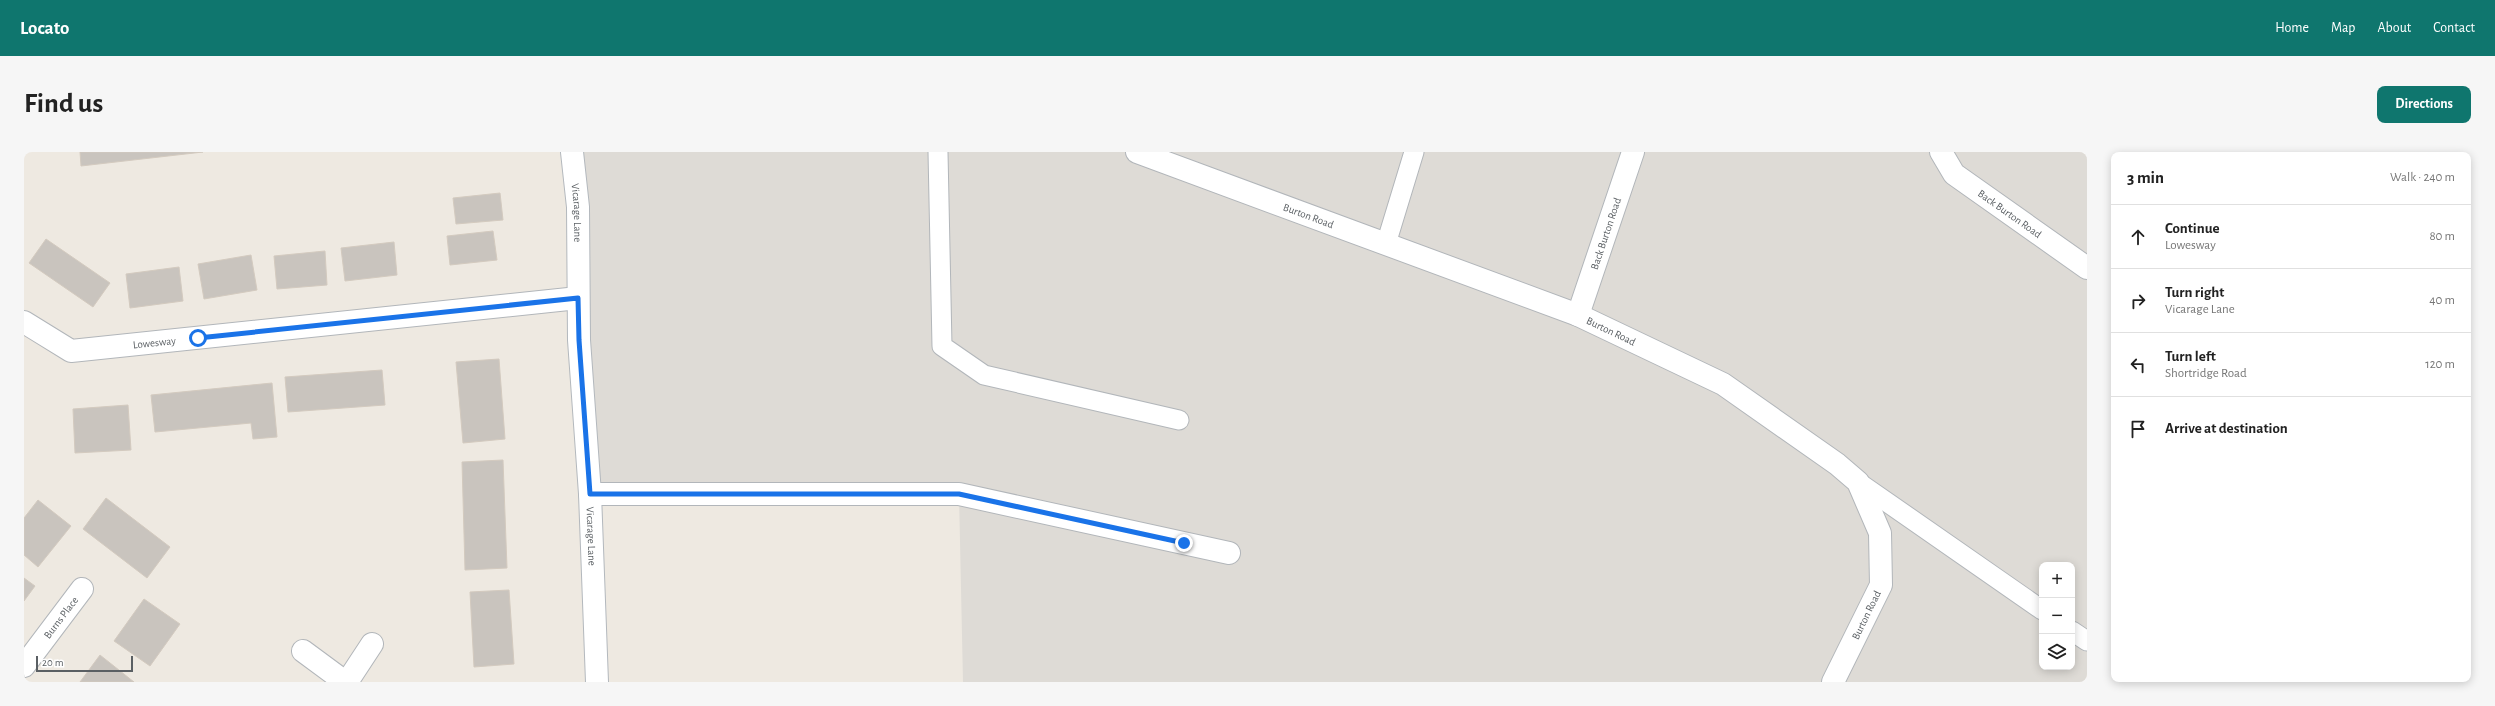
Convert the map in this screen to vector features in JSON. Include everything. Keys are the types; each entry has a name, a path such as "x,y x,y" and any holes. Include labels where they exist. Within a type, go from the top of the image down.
{"street":[{"name":"Vicarage Lane","path":"572,152 578,207 579,340 590,494 597,682"},
{"name":"Burton Road","path":"1137,152 1578,315 1723,384 1795,433 1837,464 1858,482 1880,533 1881,584 1833,682"},
{"name":"Back Burton Road","path":"1578,315 1633,152"},
{"name":"Back Burton Road","path":"1941,152 1954,174 2087,268"},
{"name":"Lowesway","path":"24,322 71,351 578,298"},
{"path":"590,494 959,494 1229,553"},
{"name":"Burns Place","path":"24,666 82,589"},
{"path":"303,651 346,682 372,644"}],"lane":[{"path":"938,152 942,346 984,375 1179,420"},
{"path":"1386,244 1414,152"},
{"path":"1858,482 2039,608"},
{"path":"2075,633 2087,641"}],"shaded area":[{"path":"572,152 2087,152 2087,682 963,682 959,494 590,494"}],"building":[{"path":"80,152 203,152 81,166"},
{"path":"500,193 503,220 456,224 453,198"},
{"path":"493,231 497,260 450,265 447,236"},
{"path":"46,239 110,283 93,307 29,263"},
{"path":"394,242 397,275 345,281 341,248"},
{"path":"325,251 327,285 277,289 274,256"},
{"path":"251,255 257,290 204,299 198,264"},
{"path":"179,267 183,301 130,308 126,274"},
{"path":"499,359 505,439 463,443 456,362"},
{"path":"382,370 385,405 288,412 285,377"},
{"path":"272,383 277,437 253,439 251,423 155,432 151,395"},
{"path":"128,405 131,450 75,453 73,409"},
{"path":"503,460 507,568 465,570 462,462"},
{"path":"106,498 170,547 147,578 83,529"},
{"path":"38,500 71,526 38,567 24,555 24,518"},
{"path":"24,578 35,586 24,601"},
{"path":"509,590 514,664 474,667 470,592"},
{"path":"144,599 180,624 150,666 114,641"},
{"path":"100,655 134,682 80,682"}],"route":[{"path":"198,338 578,298 579,340 590,494 959,494 1184,543"}]}
